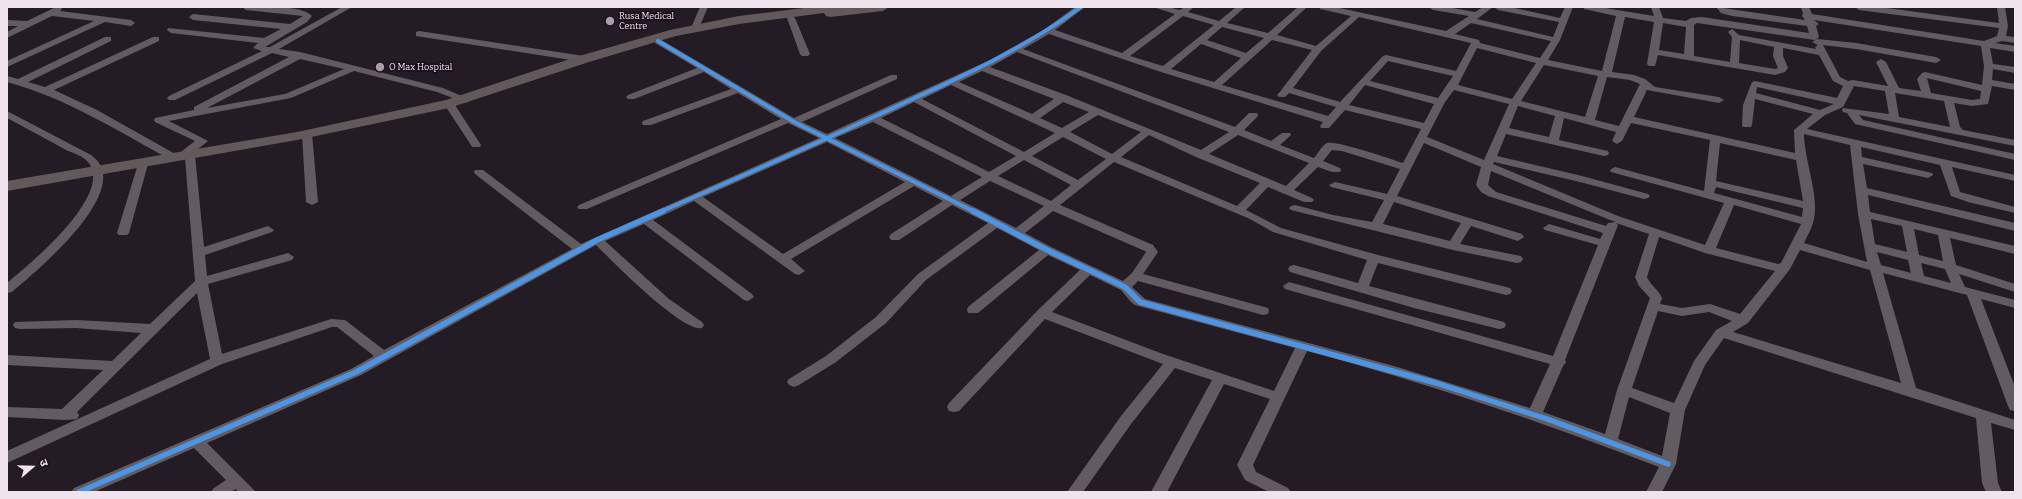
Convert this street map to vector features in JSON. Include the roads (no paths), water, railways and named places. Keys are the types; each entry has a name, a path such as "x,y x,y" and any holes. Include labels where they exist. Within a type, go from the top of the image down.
{"street":[{"path":"7,35 63,7"},
{"path":"246,7 304,13 308,16 257,48 300,55 354,68 440,90 466,100"},
{"path":"333,7 346,8"},
{"path":"696,28 704,7"},
{"path":"7,186 99,172 308,134 450,104 466,100 584,59 674,33 739,20 841,7"},
{"path":"495,90 658,41 740,24 883,7"},
{"path":"86,491 356,372 481,302 597,240 646,220 952,82 1048,31 1081,7"},
{"path":"1157,7 1318,49"},
{"path":"1124,56 1190,7"},
{"path":"1164,70 1241,7"},
{"path":"1216,86 1303,7"},
{"path":"1327,7 1357,15 1374,14 1476,42 1457,74 1452,86 1440,102 1376,226"},
{"path":"1433,7 1556,40"},
{"path":"1448,34 1489,7"},
{"path":"1498,7 1564,21"},
{"path":"1569,7 1556,40 1515,102 1488,162 1482,185 1488,192 1609,231"},
{"path":"1587,7 1621,14 1690,24 1697,20 1725,23 1936,60"},
{"path":"1652,64 1659,20 1655,7"},
{"path":"1720,7 1724,11 1732,12 1807,15 2015,49"},
{"path":"1859,7 2004,26"},
{"path":"2000,38 2004,26 2001,7"},
{"path":"172,98 270,51 346,8"},
{"path":"51,13 131,23"},
{"path":"1589,122 1605,74 1621,14"},
{"path":"1276,104 1318,49 1357,15"},
{"path":"1807,15 1816,39 1836,79 1848,85 1862,84 1948,100 1981,104 1985,102 1989,66 1984,44"},
{"path":"1807,15 1921,42"},
{"path":"193,17 291,27"},
{"path":"791,18 805,54"},
{"path":"7,64 103,20"},
{"path":"7,23 28,24"},
{"path":"1725,23 1736,37 1823,53"},
{"path":"1689,57 1690,24"},
{"path":"171,30 266,42"},
{"path":"1048,31 1164,70 1276,104 1327,123 1386,58 1392,48"},
{"path":"419,34 584,59"},
{"path":"1734,66 1736,37"},
{"path":"1984,44 2000,38 2015,40"},
{"path":"19,82 108,39"},
{"path":"47,90 156,39"},
{"path":"1199,40 1248,57"},
{"path":"658,41 791,120 826,139 996,223 1047,250 1125,286 1135,300 1478,395 1535,414 1668,464"},
{"path":"1474,45 1542,62 1605,74 1631,77 1652,89 1719,100"},
{"path":"1654,52 1775,72 1782,70 1783,68 1778,56 1779,45"},
{"path":"1016,49 1084,73 1336,170"},
{"path":"187,114 300,55"},
{"path":"1386,58 1457,74"},
{"path":"1881,62 1893,90 1894,117 1890,118"},
{"path":"1989,66 2015,70"},
{"path":"981,67 1063,97 1148,131 1200,155 1308,200"},
{"path":"182,156 203,141 159,121 187,114 288,96 354,68"},
{"path":"631,97 704,69"},
{"path":"1747,125 1748,105 1755,84 1756,69"},
{"path":"1927,96 1922,79 1925,75 1986,85 2015,87"},
{"path":"583,207 894,77"},
{"path":"7,79 47,90 182,156"},
{"path":"952,82 1033,118 1113,158 1238,211 1278,230 1374,258 1506,291"},
{"path":"1363,82 1440,102"},
{"path":"1617,141 1645,84"},
{"path":"1755,84 1837,105 1851,111 2015,143"},
{"path":"1799,130 1821,113 1837,105 1848,85"},
{"path":"1452,86 1622,130"},
{"path":"647,123 739,89"},
{"path":"1287,89 1342,106 1427,127"},
{"path":"1751,95 1821,113"},
{"path":"1033,118 1063,97"},
{"path":"915,99 1079,185"},
{"path":"1948,100 1955,128 1968,134"},
{"path":"450,104 476,145"},
{"path":"894,237 950,201 1098,111"},
{"path":"1851,111 1859,122 2015,157"},
{"path":"7,114 90,158 99,172 98,188 85,210 49,252 8,289"},
{"path":"1554,141 1560,114"},
{"path":"1200,155 1237,131 1253,115"},
{"path":"873,118 988,178 1152,249 1136,276 1125,286"},
{"path":"1628,119 1802,158"},
{"path":"1503,130 1604,153"},
{"path":"1799,130 2015,178"},
{"path":"1654,492 1668,464 1678,410 1699,364 1721,333 1743,320 1785,267 1798,245 1808,222 1809,197 1799,130"},
{"path":"1017,234 1148,131"},
{"path":"308,134 312,202"},
{"path":"1273,145 1286,135"},
{"path":"1421,138 1488,162 1614,218 1709,250 1773,268 1785,267"},
{"path":"1710,195 1715,138"},
{"path":"1855,143 1869,246 1910,391"},
{"path":"1287,191 1316,163 1327,148 1333,146 1406,167"},
{"path":"182,156 198,253 200,282 217,361"},
{"path":"1857,159 1928,175"},
{"path":"1488,162 1582,179 1644,196"},
{"path":"1945,163 1955,194 2015,210"},
{"path":"123,233 143,164"},
{"path":"1615,170 1808,222"},
{"path":"479,172 533,215 580,249"},
{"path":"783,259 912,182"},
{"path":"1238,211 1267,182"},
{"path":"1711,183 1809,206"},
{"path":"1335,185 1391,198 1518,237"},
{"path":"1861,190 2015,227"},
{"path":"695,197 799,271"},
{"path":"1709,250 1730,201"},
{"path":"1295,208 1332,218 1376,226 1453,246 1517,259"},
{"path":"1864,214 2015,250"},
{"path":"1535,414 1559,362 1603,243 1614,218"},
{"path":"646,220 748,298"},
{"path":"1453,246 1468,222"},
{"path":"794,382 831,359 882,320 922,277 996,223"},
{"path":"1907,224 1918,279"},
{"path":"1549,228 1603,243"},
{"path":"198,253 268,230"},
{"path":"1610,442 1624,390 1656,296 1643,283 1641,277 1654,232"},
{"path":"1943,232 1950,267 1959,288"},
{"path":"597,240 664,302 697,325"},
{"path":"1798,245 1918,279 1959,288 2015,304"},
{"path":"1869,246 1950,267 2015,288"},
{"path":"973,310 1047,250"},
{"path":"65,415 200,282 288,257"},
{"path":"1362,288 1374,258"},
{"path":"954,407 1043,313 1089,269"},
{"path":"1294,269 1419,305 1499,325"},
{"path":"1136,276 1263,311"},
{"path":"1289,286 1559,362"},
{"path":"1972,292 2015,406"},
{"path":"1652,306 1682,312 1710,308 1743,320"},
{"path":"1043,313 1172,362 1278,397"},
{"path":"7,456 217,361 334,322 340,323 384,357"},
{"path":"20,325 76,324 153,329"},
{"path":"1721,333 2015,425"},
{"path":"1283,492 1250,476 1245,465 1303,346"},
{"path":"7,360 115,366"},
{"path":"1075,492 1126,420 1172,362"},
{"path":"1159,492 1220,378"},
{"path":"1624,390 1678,410"},
{"path":"7,412 97,416"},
{"path":"1983,415 1990,483 1994,492"},
{"path":"197,442 242,487"},
{"path":"220,492 242,487"}],"place":[{"name":"Rusa Medical Centre","path":"610,21"},
{"name":"O Max Hospital","path":"380,67"}]}
